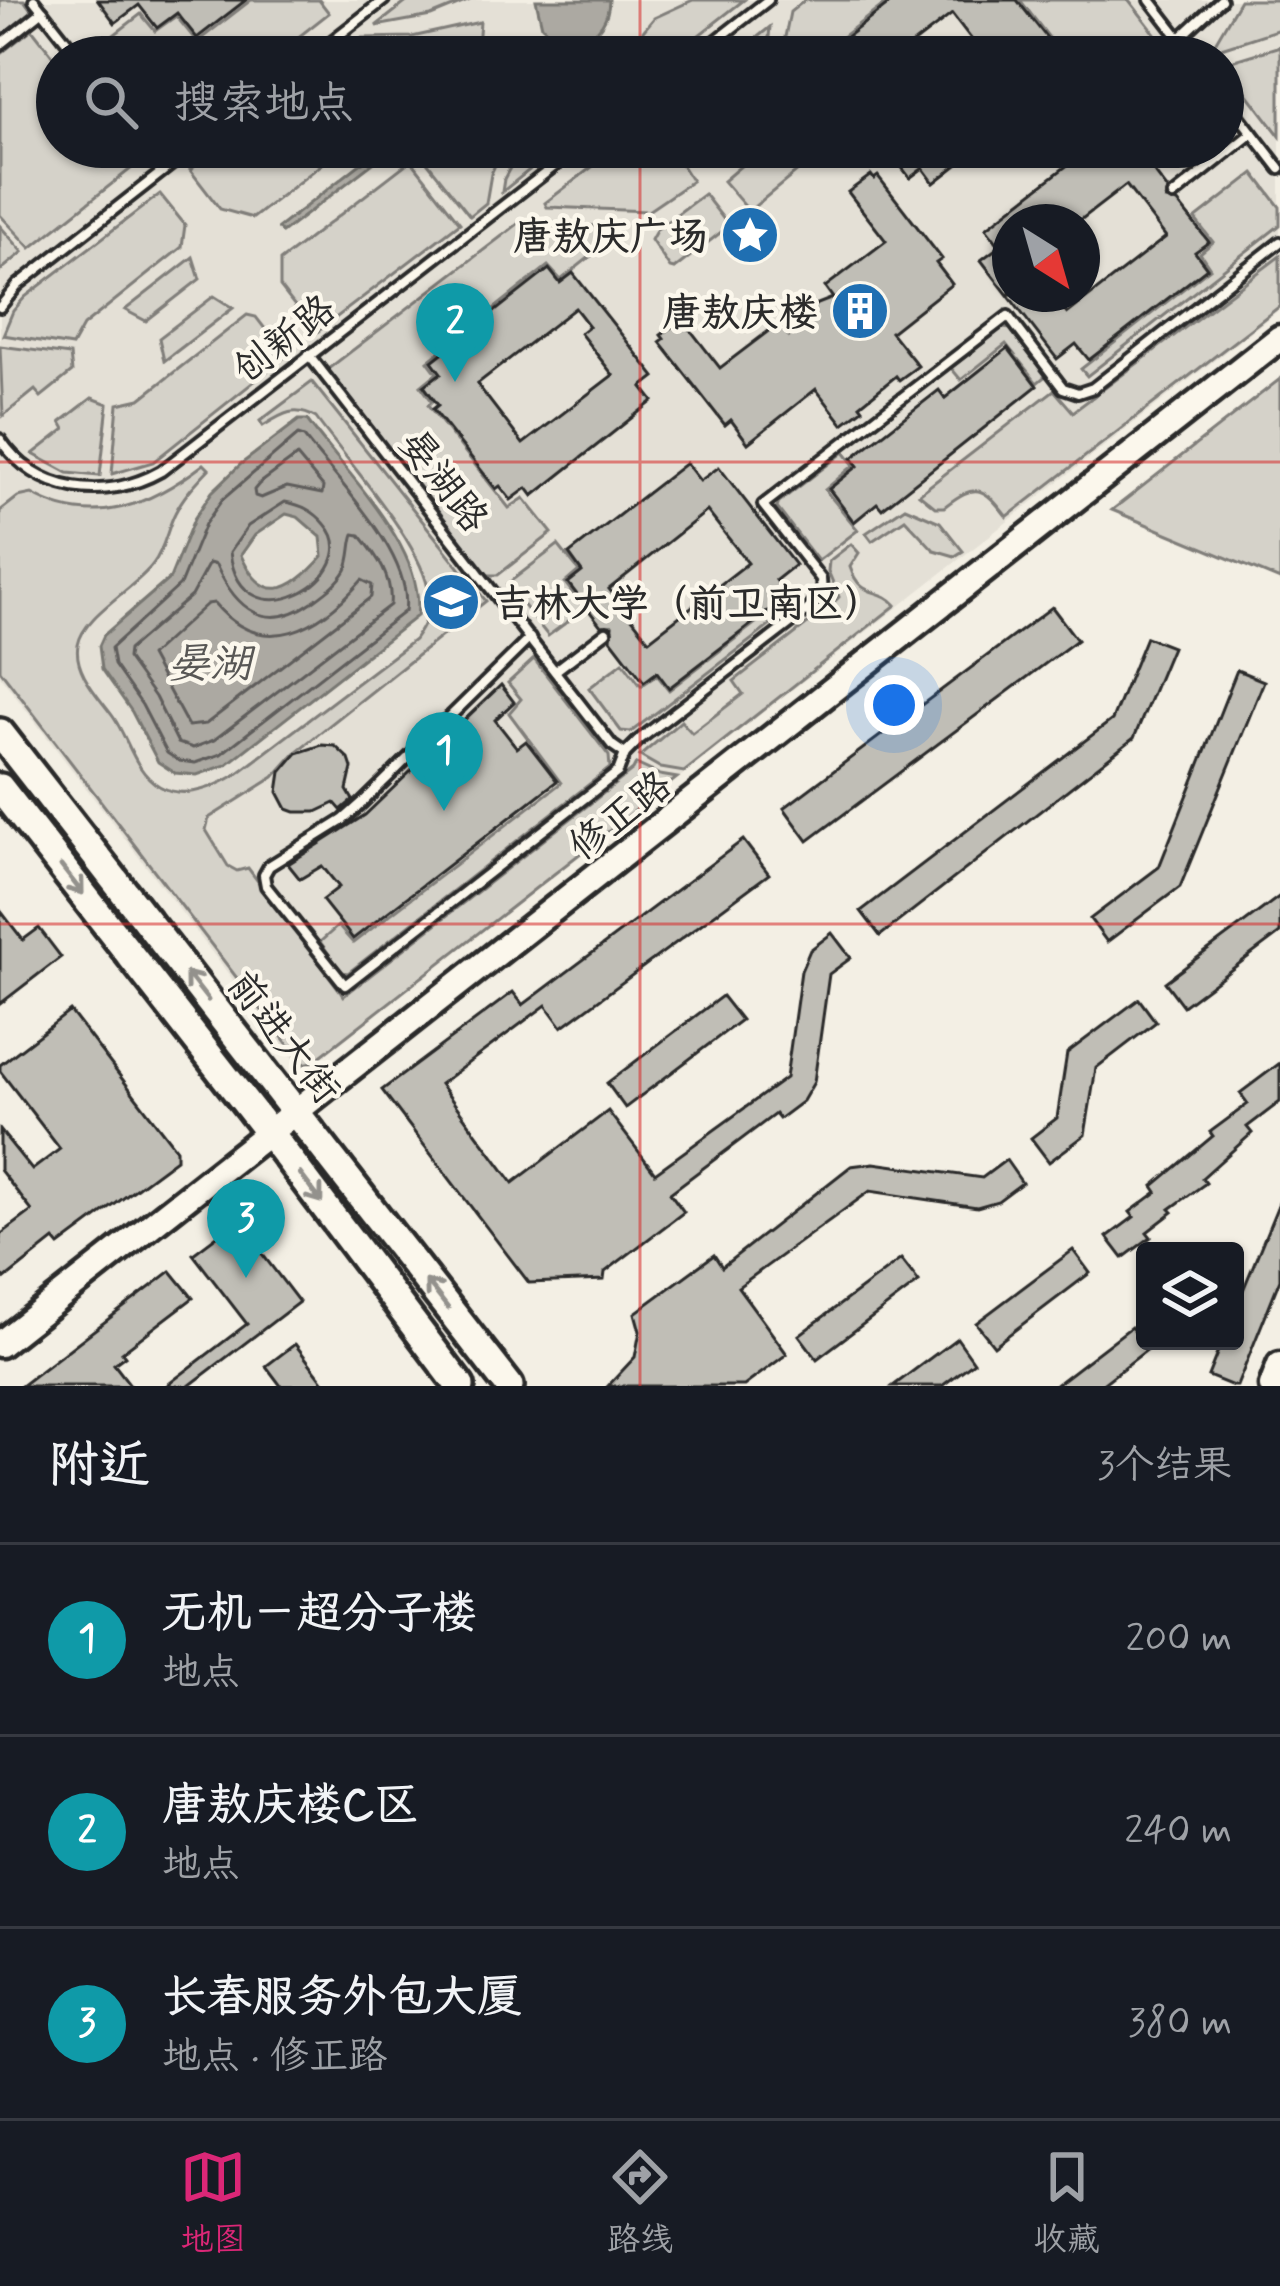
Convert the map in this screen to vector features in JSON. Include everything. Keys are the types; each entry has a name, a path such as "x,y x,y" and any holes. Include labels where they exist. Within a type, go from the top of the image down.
{"main road":[{"name":"前进大街","path":"0,733 509,1386"},
{"name":"前进大街","path":"0,788 460,1386"}],"street":[{"name":"修正路","path":"0,1344 1280,338"},
{"path":"1272,1386 1280,1365"}],"lane":[{"path":"34,0 63,36"},
{"path":"338,36 384,0"},
{"path":"722,36 768,0"},
{"path":"1150,0 1178,36"},
{"path":"1182,36 1222,0"},
{"path":"0,45 43,11"},
{"path":"1244,123 1280,169"},
{"path":"1244,140 1252,134"},
{"name":"创新路","path":"6,446 34,473 60,485 104,490 140,483 552,168"},
{"path":"1173,196 1209,168"},
{"path":"0,307 19,286 165,169"},
{"path":"530,638 353,812 269,866 264,875 266,886 345,985 618,772 625,754 810,608 822,592 821,578 763,505 1008,316 1064,388 1078,393 1093,388 1280,242"},
{"name":"晏湖路","path":"309,355 612,745 625,754"},
{"path":"0,463 6,446"},
{"path":"555,671 605,632"}],"shaded area":[{"name":"吉林大学（前卫南区）","path":"0,0 1280,0 1280,309 303,1071 0,676"},
{"path":"0,0 24,0 32,11 0,37"},
{"path":"251,0 319,0 329,13 300,36 205,36"},
{"path":"409,0 470,0 431,16 376,26"},
{"path":"693,0 744,0 698,36 639,36 654,18"},
{"path":"805,0 890,0 844,36 785,36 790,12"},
{"path":"1020,0 1129,0 1157,36 1048,36"},
{"path":"1240,0 1280,0 1280,29 1244,41 1244,36 1219,36"},
{"path":"141,14 155,31 176,16 192,36 113,36"},
{"path":"480,22 479,36 417,36"},
{"path":"32,29 37,36 36,168 132,168 31,248 0,215 0,54"},
{"path":"1280,46 1280,136 1244,89 1244,57"},
{"path":"317,168 253,218 220,209 190,170"},
{"path":"401,168 417,168 460,223 316,333 280,287 280,261"},
{"path":"432,168 494,168 486,203 470,216"},
{"path":"510,168 532,168 502,192"},
{"path":"591,168 684,168 692,181 648,211 547,207 545,203"},
{"path":"738,168 802,168 749,211 723,181"},
{"path":"1254,173 1280,207 1280,225 1087,376 1081,369 1210,268 1200,253 1213,242 1195,219"},
{"path":"160,194 185,225 182,247 83,326 72,346 3,335 25,297"},
{"path":"704,194 729,226 670,268 651,240 657,229"},
{"path":"523,220 619,228 616,236 561,280 548,266 428,361 437,373 421,386 432,401 428,405 509,508 524,498 552,533 498,575 487,575 328,369"},
{"path":"0,226 23,252 0,271"},
{"path":"1280,256 1280,306 1007,517 978,491 944,507 935,507 919,494 1054,390 1073,412"},
{"path":"193,257 200,279 146,321 125,310"},
{"path":"214,296 233,308 164,361 159,338"},
{"path":"247,315 256,317 286,356 153,462 112,474 118,404 140,399"},
{"path":"1002,328 1012,329 1048,374 1037,383 1006,344 961,380 951,368"},
{"path":"0,346 70,355 72,372 41,397 35,390 3,416"},
{"path":"1280,379 1280,580 1112,510"},
{"path":"312,382 486,601 297,751 274,777 209,818 206,830 228,866 237,871 248,868 344,996 636,764 677,778 313,1062 303,1064 0,670 0,511 18,497 32,494 78,510 122,508 164,491 204,464 209,469 178,507 153,564 89,623 78,655 89,684 150,779 173,791 211,787 237,774 414,640 427,613 429,595 414,553 316,418 295,412 263,426 260,421"},
{"path":"92,398 108,404 100,476 68,473 33,454 65,429 61,422"},
{"path":"844,452 854,465 825,490 858,530 818,561 777,508"},
{"path":"905,507 940,522 963,551 955,556 934,550 905,519 872,541 866,533"},
{"path":"851,544 859,553 850,567 854,577 865,589 896,605 684,772 661,768 640,756 681,721 692,733 743,694 734,681 839,597 828,571 829,561"},
{"path":"558,545 579,571 565,583 583,606 548,636 507,584"},
{"path":"792,595 798,604 631,732 621,731 589,688 623,662 641,686 657,675 669,690"},
{"path":"534,659 609,756 610,768 348,973 342,972 320,942 338,926 353,943 561,783 509,713 521,699 508,683"}],"water":[{"path":"536,0 609,0 602,24 588,36 557,36 542,26"},
{"path":"355,168 367,168 282,233 278,228"},
{"name":"晏湖","path":"299,420 307,420 397,539 417,591 417,616 226,765 197,775 175,773 158,762 102,669 99,646 104,635 170,578 194,519 212,492","holes":["286,514 298,517 321,537 323,556 289,585 268,587 259,582 241,555 255,535"]}],"building":[{"path":"98,0 246,0 200,36 177,13 157,28 139,5 115,23"},
{"path":"894,0 1017,0 1045,36 969,36 952,14 923,36 848,36"},
{"path":"902,168 923,168 910,178"},
{"path":"923,168 953,168 934,183"},
{"path":"1064,168 1151,168 1168,190 1166,200 1178,203 1209,242 1195,252 1207,268 1089,360 1076,344 1057,359 1021,312 1100,312 1100,288 1166,237 1126,185 1100,205 1017,204"},
{"name":"唐敖庆楼","path":"871,175 878,176 942,259 936,263 952,284 891,332 918,366 899,380 896,376 843,424 816,389 748,443 731,420 725,425 660,342 661,335 682,319 720,368 779,323 789,336 805,309 833,298 825,287 886,241 848,192"},
{"path":"992,252 992,274 981,260"},
{"path":"549,269 560,283 573,273 655,377 642,387 653,401 533,496 527,488 511,500 500,486 496,489 433,409 438,405 424,386 441,373 432,361","holes":["575,308 589,326 580,333 613,375 523,444 477,384"]},
{"path":"1008,348 1037,386 882,509 877,503 854,522 829,489 858,466 852,458 939,390 945,398"},
{"path":"686,463 700,481 719,467 795,565 776,580 788,596 669,688 657,672 644,682 611,639 612,626 601,626 568,583 582,572 569,554","holes":["707,511 748,563 649,640 609,589"]},
{"path":"1052,607 1077,640 808,841 784,808"},
{"path":"1146,637 1172,647 1134,738 880,936 861,911 1112,720"},
{"path":"1237,670 1264,681 1180,887 1107,942 1090,919 1159,867"},
{"path":"501,685 514,702 495,720 517,748 526,741 557,781 353,939 322,900 339,887 322,866 300,879 288,864 365,815"},
{"path":"335,746 349,759 347,790 353,800 341,810 335,803 316,812 287,809 278,792 281,772 297,753"},
{"path":"743,840 769,874 562,1027 546,1005 440,1084 513,1183 608,1111 655,1173 786,1078 801,971 810,950 832,933 851,958 829,974 814,1082 803,1101 779,1119 775,1114 670,1193 684,1212 605,1272 604,1280 529,1283 382,1090 513,992 523,1005"},
{"path":"1280,896 1280,933 1183,1006 1165,982"},
{"path":"0,910 23,940 39,928 61,957 0,1004"},
{"path":"722,996 741,1020 625,1108 607,1083"},
{"path":"1139,999 1156,1022 1096,1068 1085,1135 1049,1162 1031,1138 1057,1118 1067,1053"},
{"path":"70,1011 176,1149 176,1159 59,1246 54,1240 5,1279 0,1272 0,1235 32,1211 0,1170 0,1130 32,1170 60,1149 0,1065"},
{"path":"1280,1063 1280,1102 1247,1127 1252,1133 1202,1178 1206,1183 1170,1209 1173,1212 1147,1232 1151,1237 1136,1242 1136,1248 1123,1258 1107,1237 1134,1217 1130,1212 1157,1192 1153,1186 1213,1136 1210,1132 1248,1104 1240,1093"},
{"path":"1006,1160 1022,1183 998,1201 977,1207 870,1191 738,1287 787,1354 744,1386 608,1386 635,1357 640,1331 635,1313 714,1255 722,1267 851,1166 874,1163 982,1178"},
{"path":"1280,1200 1280,1279 1237,1386 1233,1386 1208,1376 1218,1350 1244,1350 1244,1288"},
{"path":"237,1221 299,1302 189,1386 166,1386 247,1324 193,1254"},
{"path":"1073,1250 1090,1273 994,1346 976,1323"},
{"path":"901,1259 919,1282 817,1359 799,1335"},
{"path":"171,1271 193,1298 122,1352 125,1356 114,1364 131,1386 21,1386"},
{"path":"1131,1327 1136,1350 1147,1350 1100,1386 1054,1386"},
{"path":"957,1338 974,1362 942,1386 893,1386"},
{"path":"295,1344 327,1386 281,1386 266,1366"}],"place":[{"name":"唐敖庆广场","path":"750,235"},
{"name":"唐敖庆楼","path":"860,311"},
{"name":"唐敖庆楼C区","path":"455,382"},
{"name":"吉林大学（前卫南区）","path":"451,602"},
{"name":"无机－超分子楼","path":"444,811"},
{"name":"长春服务外包大厦","path":"246,1278"}]}
